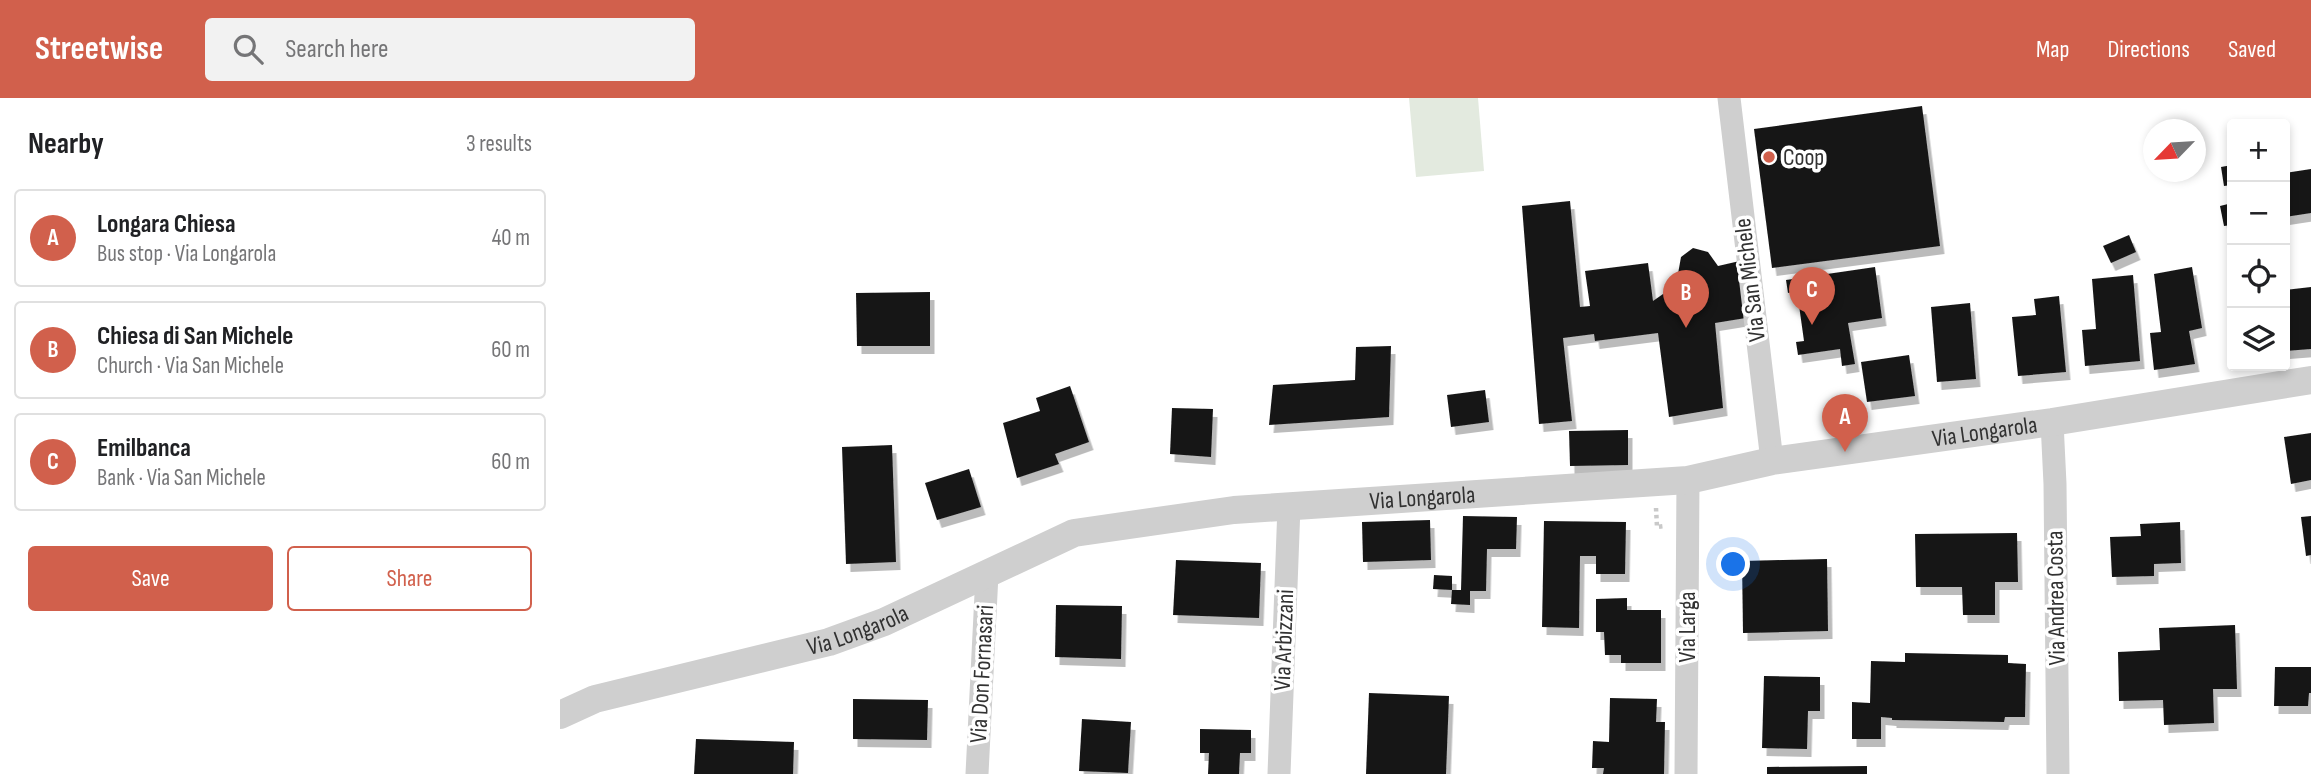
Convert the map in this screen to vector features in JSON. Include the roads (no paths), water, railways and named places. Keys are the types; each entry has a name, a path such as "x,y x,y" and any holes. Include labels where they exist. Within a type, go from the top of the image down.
{"street":[{"name":"Via San Michele","path":"1729,98 1772,461"},
{"name":"Via Longarola","path":"560,715 595,699 830,642 884,622 1074,533 1234,510 1688,480 1772,461 2052,422 2311,380"},
{"name":"Via Andrea Costa","path":"2052,422 2058,774"},
{"name":"Via Larga","path":"1686,774 1688,480"},
{"name":"Via Arbizzani","path":"1279,774 1289,506"},
{"name":"Via Don Fornasari","path":"977,774 987,574"}],"place":[{"name":"Coop","path":"1769,157"},
{"name":"Emilbanca","path":"1812,325"},
{"name":"Chiesa di San Michele","path":"1686,328"},
{"name":"Longara Chiesa","path":"1845,452"}]}
